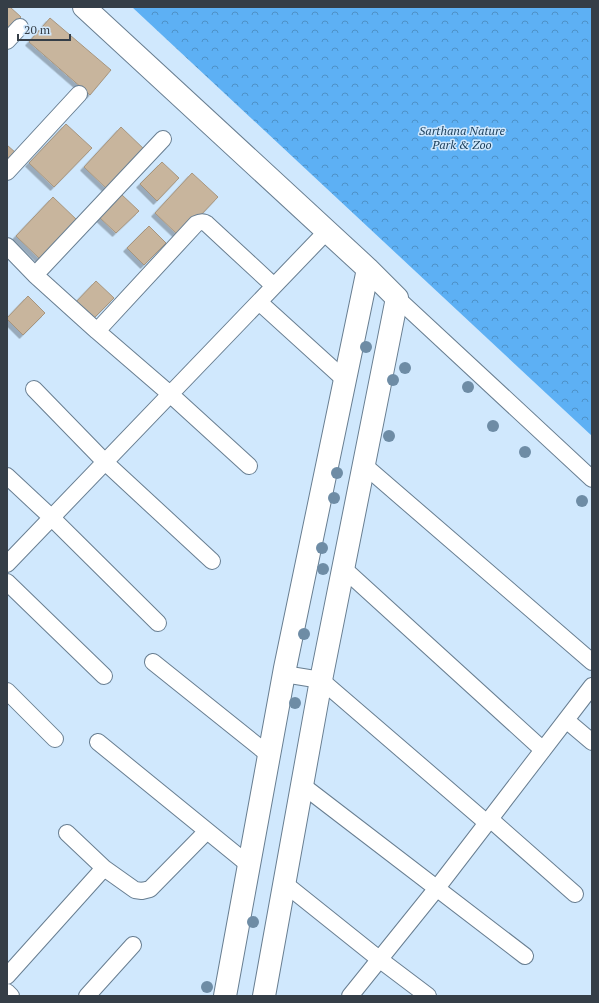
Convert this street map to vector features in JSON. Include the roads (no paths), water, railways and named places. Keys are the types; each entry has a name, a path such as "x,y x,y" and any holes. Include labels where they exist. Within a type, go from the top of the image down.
{"street":[{"path":"84,7 368,269 397,298 592,479"},
{"path":"7,41 20,27"},
{"path":"7,172 79,94"},
{"path":"35,275 163,139"},
{"path":"97,331 196,224 200,222 207,224 274,286"},
{"path":"7,564 327,231"},
{"path":"7,246 35,275 249,466"},
{"path":"225,996 284,674 368,269"},
{"path":"264,996 321,680 397,298"},
{"path":"259,302 345,380"},
{"path":"34,389 105,462 212,561"},
{"path":"364,465 592,662"},
{"path":"7,476 52,518 158,623"},
{"path":"343,568 543,750"},
{"path":"7,582 104,676"},
{"path":"153,662 269,754"},
{"path":"284,674 321,680 575,894"},
{"path":"350,996 437,888 592,686"},
{"path":"7,692 55,739"},
{"path":"566,720 592,742"},
{"path":"98,742 249,865"},
{"path":"302,785 525,956"},
{"path":"67,833 104,868 135,890 142,892 150,889 207,831"},
{"path":"7,976 104,868"},
{"path":"284,883 428,996"},
{"path":"87,996 133,945"},
{"path":"7,992 11,996"}],"park label":[{"name":"Sarthana Nature Park & Zoo","path":"462,137"}]}
